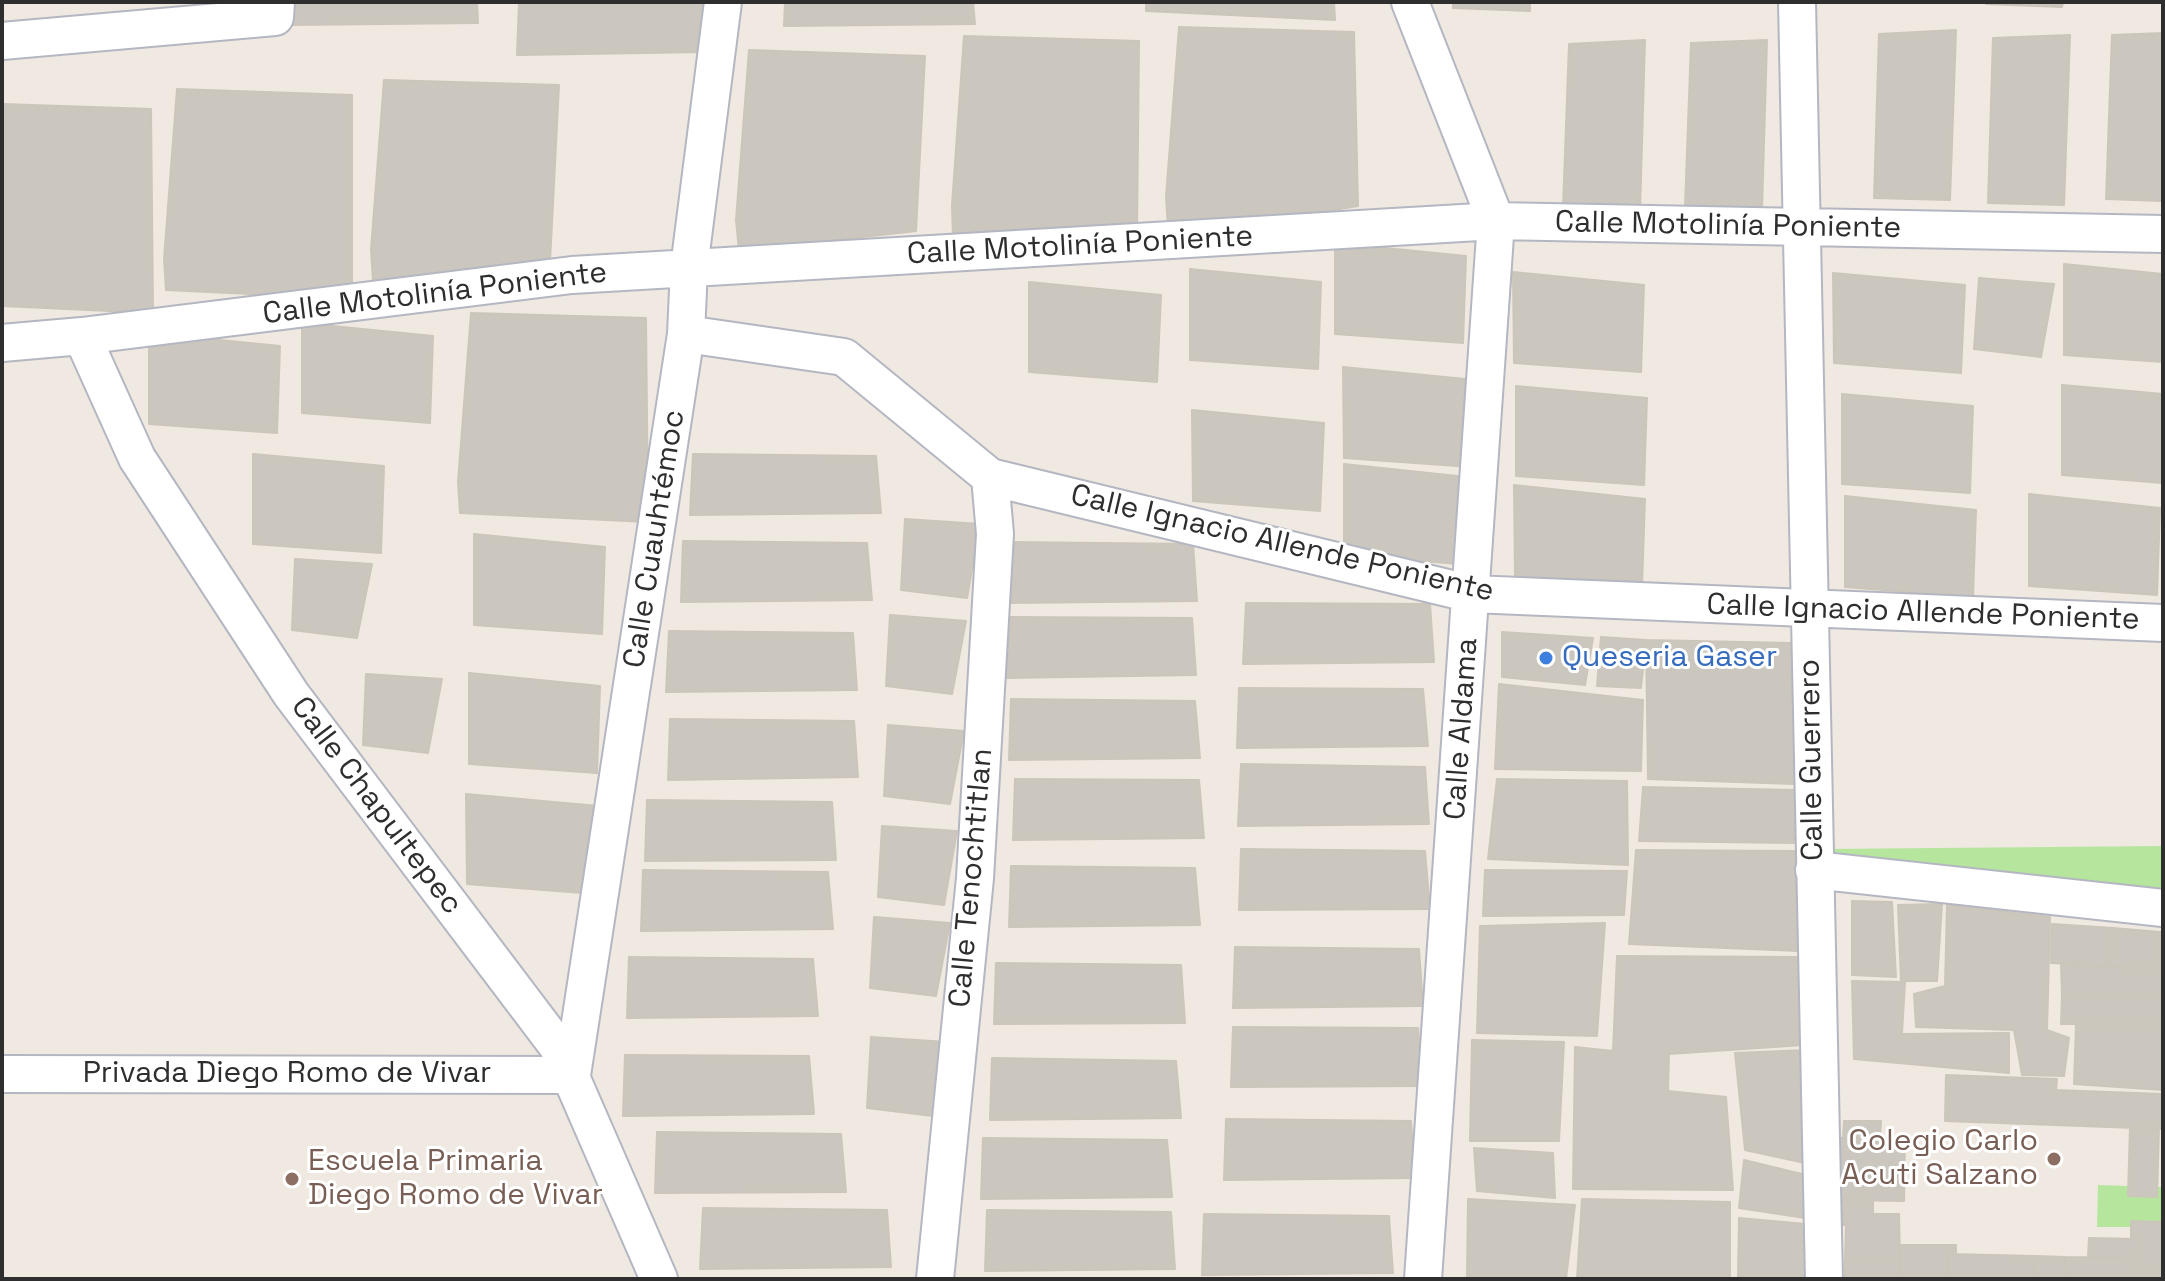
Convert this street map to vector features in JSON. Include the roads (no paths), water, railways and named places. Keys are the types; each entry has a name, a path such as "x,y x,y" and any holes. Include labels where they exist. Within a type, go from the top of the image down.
{"street":[{"path":"2,41 275,17 276,2"},
{"name":"Calle Cuauhtémoc","path":"572,1075 686,334 689,268 723,2"},
{"name":"Calle Aldama","path":"1410,2 1496,221 1423,1279"},
{"name":"Calle Guerrero","path":"1797,2 1824,1279"},
{"name":"Calle Motolinía Poniente","path":"2,343 82,336 572,275 1496,221 2163,234"},
{"name":"Calle Ignacio Allende Poniente","path":"686,334 844,357 990,477 1472,594 2163,623"},
{"name":"Calle Chapultepec","path":"82,336 137,458 291,694 558,1047 659,1279"},
{"name":"Calle Tenochtitlan","path":"935,1279 975,878 995,534 990,477"},
{"path":"1814,870 2163,908"},
{"name":"Privada Diego Romo de Vivar","path":"2,1074 572,1075"}],"place":[{"name":"Queseria Gaser","path":"1546,658"},
{"name":"Colegio Carlo Acuti Salzano","path":"2054,1159"},
{"name":"Escuela Primaria Diego Romo de Vivar","path":"292,1179"}]}
